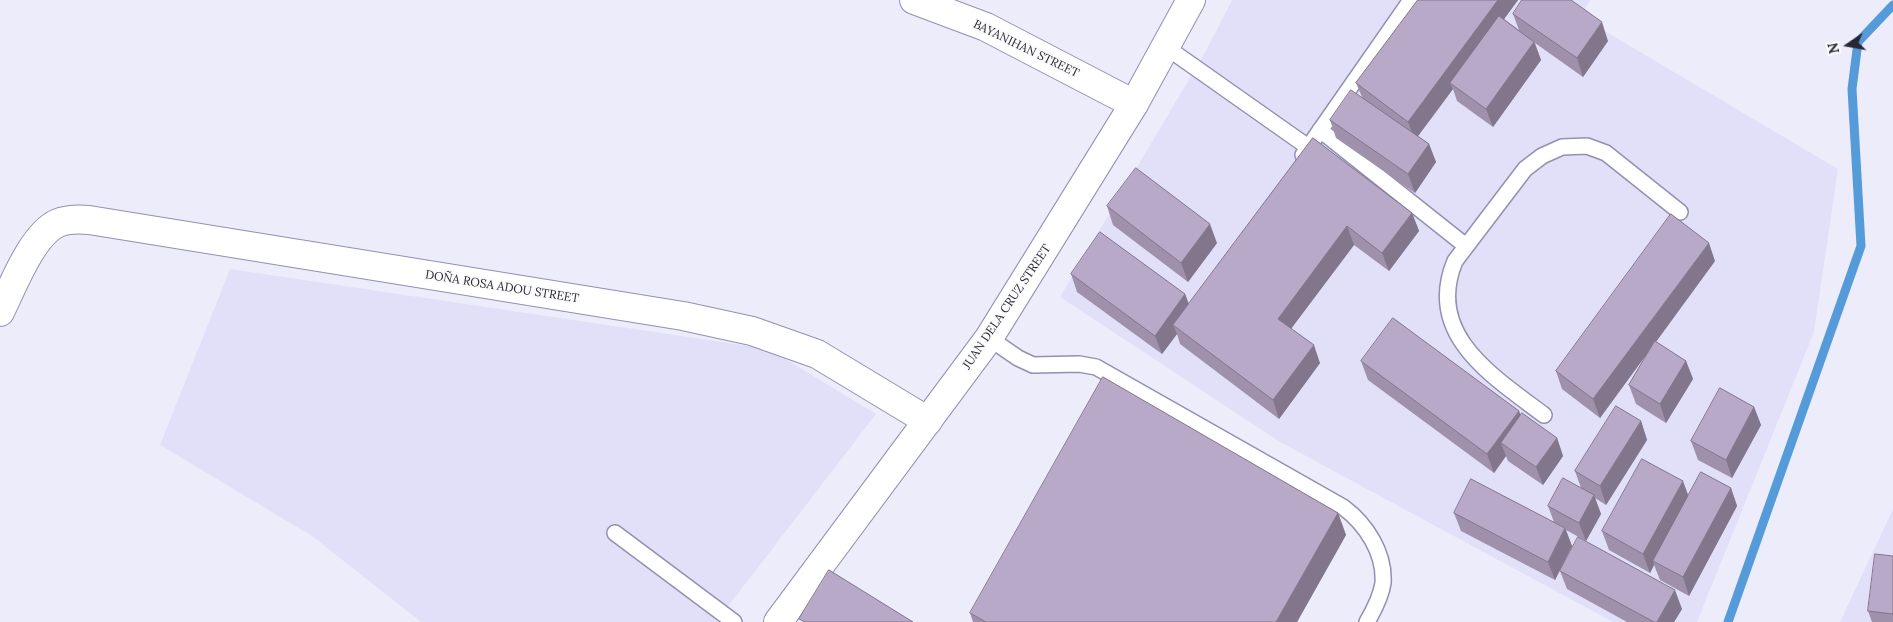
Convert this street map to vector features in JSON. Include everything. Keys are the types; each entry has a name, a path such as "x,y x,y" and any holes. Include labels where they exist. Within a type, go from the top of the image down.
{"street":[{"name":"BAYANIHAN STREET","path":"914,0 986,27 1134,104"},
{"name":"JUAN DELA CRUZ STREET","path":"778,622 989,338 1134,104 1191,0"},
{"name":"DOÑA ROSA ADOU STREET","path":"0,312 30,252 41,236 56,223 75,219 98,221 683,316 752,330 817,354 928,421"}],"lane":[{"path":"1292,171 1411,0"},
{"path":"1166,47 1308,148"},
{"path":"1320,130 1466,246"},
{"path":"1544,415 1482,368 1466,349 1453,323 1448,300 1448,278 1466,246 1525,169 1542,156 1562,147 1587,146 1606,153 1680,212"},
{"path":"989,338 1018,358 1033,365 1079,364 1096,367 1343,507 1358,518 1372,539 1381,562 1383,583 1377,604 1367,622"},
{"path":"616,533 734,622"}],"shaded area":[{"path":"1232,0 1590,0 1581,17 1838,169 1814,332 1697,622 1613,622 1280,442 1060,297 1207,49"},
{"path":"230,269 769,349 876,414 716,622 421,622 312,536 160,445"},
{"path":"1893,509 1893,622 1840,622"}],"building":[{"path":"1418,0 1498,0 1408,122 1356,83"},
{"path":"1522,0 1571,0 1602,22 1577,58 1513,14"},
{"path":"1499,16 1534,42 1486,109 1450,83"},
{"path":"1351,90 1429,144 1408,174 1330,120"},
{"path":"1313,138 1412,213 1382,253 1347,226 1278,319 1314,345 1273,400 1173,325"},
{"path":"1136,168 1210,224 1181,263 1107,206"},
{"path":"1671,214 1709,243 1593,399 1556,371"},
{"path":"1100,232 1185,294 1155,336 1071,274"},
{"path":"1393,318 1519,411 1487,454 1361,361"},
{"path":"1655,341 1686,361 1660,404 1629,385"},
{"path":"1103,377 1338,513 1276,622 986,622 970,613"},
{"path":"1720,388 1754,407 1726,460 1691,441"},
{"path":"1616,406 1641,421 1600,486 1575,471"},
{"path":"1522,413 1557,438 1536,467 1501,443"},
{"path":"1642,459 1683,481 1643,554 1602,531"},
{"path":"1701,472 1731,488 1683,577 1653,561"},
{"path":"1563,478 1594,495 1579,523 1548,506"},
{"path":"1471,479 1565,528 1548,562 1454,513"},
{"path":"1578,537 1675,590 1657,622 1560,571"},
{"path":"1875,554 1893,556 1893,614 1868,611"},
{"path":"829,570 913,622 805,622 799,619"}],"waterway":[{"path":"1728,622 1861,246 1852,89 1858,42 1893,5"}]}
